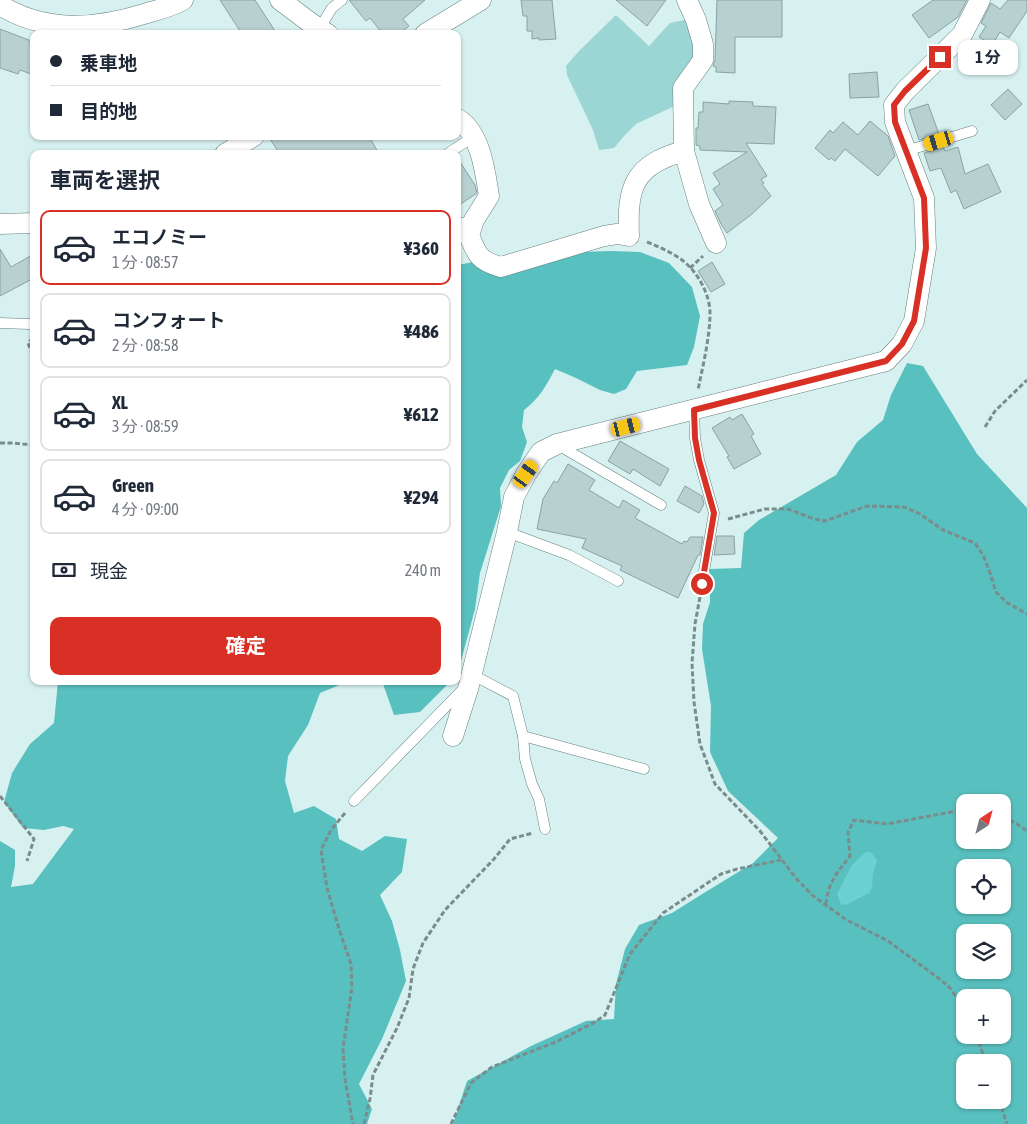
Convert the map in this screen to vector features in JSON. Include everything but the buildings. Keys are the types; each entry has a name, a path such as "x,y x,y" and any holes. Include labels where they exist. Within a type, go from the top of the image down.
{"street":[{"path":"0,5 11,12 40,23 62,26 88,26 128,19 173,6 183,0"},
{"path":"280,0 323,30"},
{"path":"432,30 481,0"},
{"path":"687,0 696,20 703,44 703,60 683,88 684,151 699,204 716,243"},
{"path":"453,736 470,678 514,497 526,474 541,452 557,444 886,361 902,344 914,321 926,248 924,198 895,122 894,105 905,91 962,35 980,0"},
{"path":"461,123 473,137 485,167 489,196 466,222 469,235 467,241 487,263 500,267 604,236 617,234 629,236 628,212 634,184 647,166 666,156 684,151"},
{"path":"231,150 248,140"},
{"path":"0,224 30,223"}],"lane":[{"path":"324,30 332,8 342,0"},
{"path":"906,151 972,131"},
{"path":"452,150 473,137"},
{"path":"0,323 28,324"},
{"path":"694,410 695,438 699,460 712,502 714,518 702,584"},
{"path":"557,444 661,505"},
{"path":"507,532 569,555 618,580"},
{"path":"354,801 470,678 513,696 525,759 532,784 539,799 546,829"},
{"path":"522,736 644,769"}],"path":[{"path":"629,236 642,239 682,260 702,284 707,296 710,312 694,410"},
{"path":"985,427 995,411 1027,380"},
{"path":"0,443 13,442 30,444"},
{"path":"714,518 723,520 765,509 788,509 825,521 867,506 904,506 920,514 943,530 975,543 990,570 996,592 1006,602 1027,614"},
{"path":"702,584 695,624 692,663 695,709 700,744 715,784 760,831 794,878 812,895 845,919 888,941 941,980 951,989 956,997"},
{"path":"0,796 34,839 27,861"},
{"path":"353,1124 345,1079 343,1049 352,987 351,964 338,930 327,888 321,850 331,830 354,801"},
{"path":"826,904 827,891 850,856 848,832 854,820 898,824 956,812"},
{"path":"1011,821 1027,831"},
{"path":"364,1124 373,1075 397,1028 409,998 414,969 423,943 444,910 494,859 510,838 546,829"},
{"path":"451,1124 471,1083 492,1067 558,1041 605,1015 630,954 663,913 721,874 781,860"},
{"path":"1002,1109 1007,1124"}],"shaded area":[{"path":"616,15 649,46 670,23 689,19 699,46 677,105 636,124 614,148 599,150 593,130 567,75 566,66"},
{"path":"579,252 640,252 669,263 692,287 700,316 694,347 687,365 637,371 626,389 614,394 600,390 555,369 538,397 524,410 522,427 527,442 520,461 509,470 500,488 501,506 480,573 475,609 461,661 461,264"},
{"path":"907,363 923,366 977,454 1027,508 1027,1124 453,1124 467,1081 531,1046 586,1021 614,1019 616,984 625,949 639,925 672,913 753,863 778,838 728,791 710,752 711,706 702,649 703,624 710,602 710,569 741,568 744,533 759,520 836,475 857,442 883,420 891,395"},
{"path":"58,685 339,685 320,693 308,725 288,756 285,781 294,813 314,806 336,819 339,839 362,851 385,836 407,839 402,872 380,895 392,921 406,981 382,1039 359,1084 372,1109 367,1124 0,1124 0,841 15,850 15,866 11,887 33,884 74,829 63,826 44,830 23,828 4,802 12,773 30,744 54,723"},
{"path":"383,685 447,685 420,712 394,715"},
{"path":"866,852 871,852 877,861 872,887 869,893 846,905 841,904 837,894 852,865"}],"route":[{"path":"702,584 714,513 699,460 695,438 694,410 886,361 902,344 914,321 926,248 924,198 895,122 894,105 905,91 940,57"}]}
